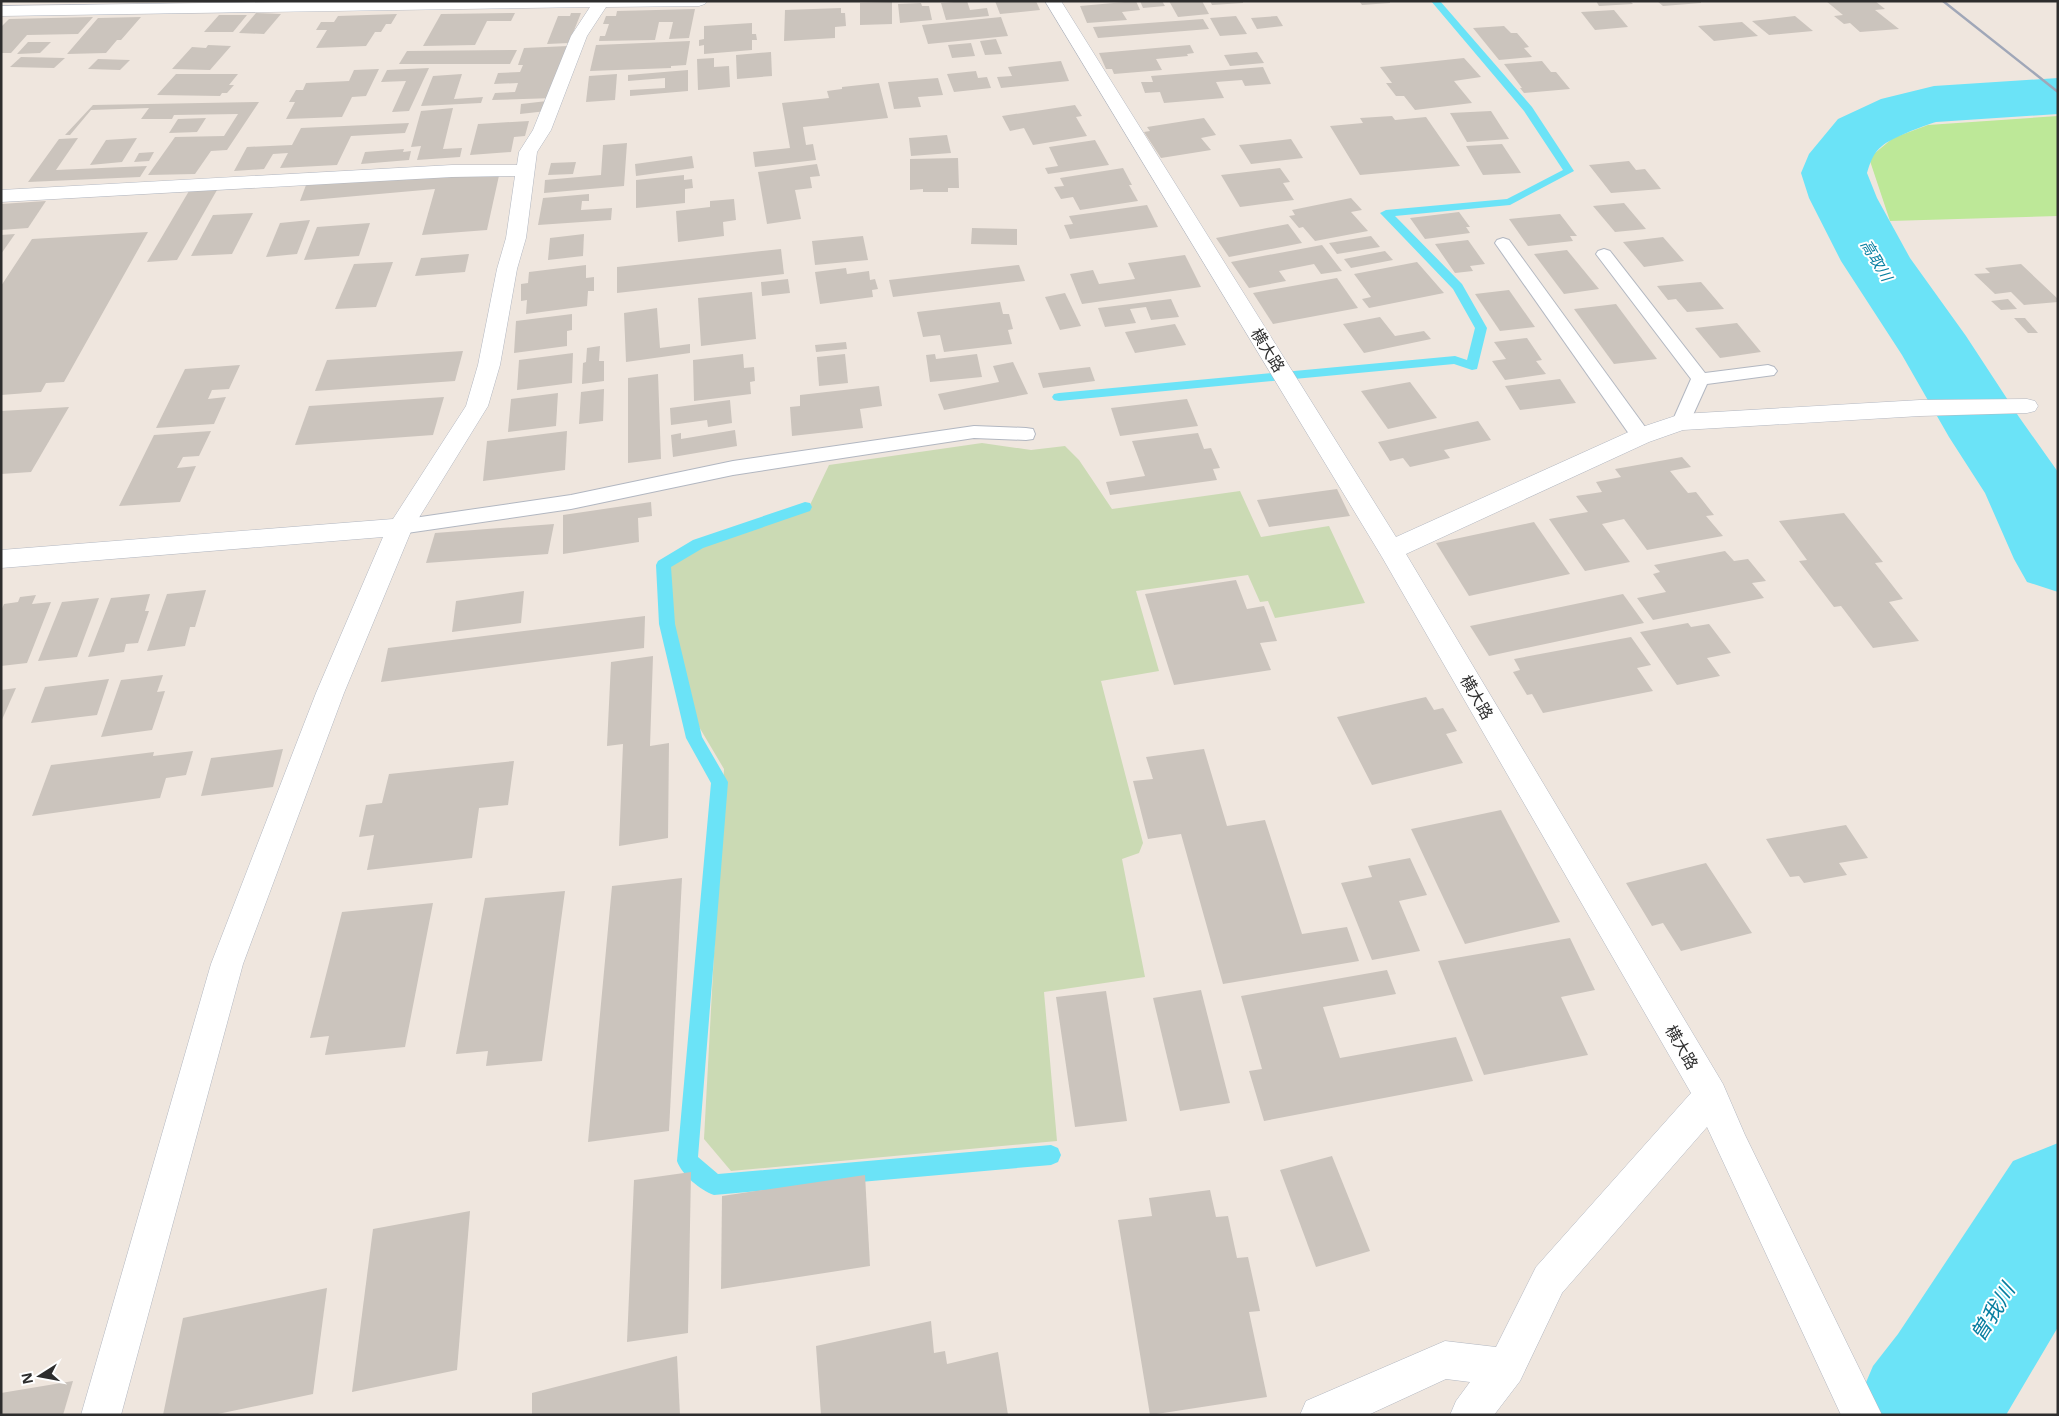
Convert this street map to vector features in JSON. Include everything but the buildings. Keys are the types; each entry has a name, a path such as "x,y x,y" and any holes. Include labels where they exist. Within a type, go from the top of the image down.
{"street":[{"path":"1,12 438,3 600,4 699,1"},
{"name":"横大路","path":"1053,1 1391,550 1711,1096 1733,1147 1862,1415"},
{"path":"101,1415 227,964 330,692 400,528 477,406 489,366 507,269 516,238 528,152 542,130 579,36 600,4"},
{"path":"1,196 452,171 524,170"},
{"path":"1391,550 1641,436 1681,422 1920,408 2026,406"},
{"path":"1,560 400,528"},
{"path":"1470,1415 1506,1367 1549,1280 1711,1096"},
{"path":"1320,1415 1445,1360 1506,1367"}],"lane":[{"path":"1503,243 1641,436"},
{"path":"1604,254 1700,379"},
{"path":"1700,379 1768,371"},
{"path":"1681,422 1700,379"},
{"path":"400,528 571,502 733,468 796,458 974,432 1026,434"}],"green space":[{"path":"2058,116 2058,216 1890,221 1869,158 1893,138 1928,125"},
{"path":"982,443 1031,450 1065,446 1079,460 1112,509 1240,491 1261,537 1329,526 1365,603 1275,618 1268,601 1260,602 1248,575 1136,591 1159,671 1101,681 1143,843 1139,853 1122,859 1145,977 1044,992 1057,1141 731,1171 704,1139 724,769 695,720 676,646 669,568 675,555 809,507 829,465"}],"waterway":[{"path":"1059,397 1455,360 1472,366 1481,328 1458,287 1386,213 1510,202 1569,171 1528,109 1435,1"},
{"name":"高取川","path":"2058,96 1934,104 1903,112 1860,132 1841,154 1834,173 1843,198 1876,261 1939,353 1990,437 2024,486 2058,559"},
{"path":"805,507 698,544 663,565 667,624 694,738 720,782 687,1161 714,1185 1051,1155"},
{"name":"曽我川","path":"1922,1415 1947,1383 2058,1206"}],"railway":[{"path":"1943,1 2058,92"}]}
